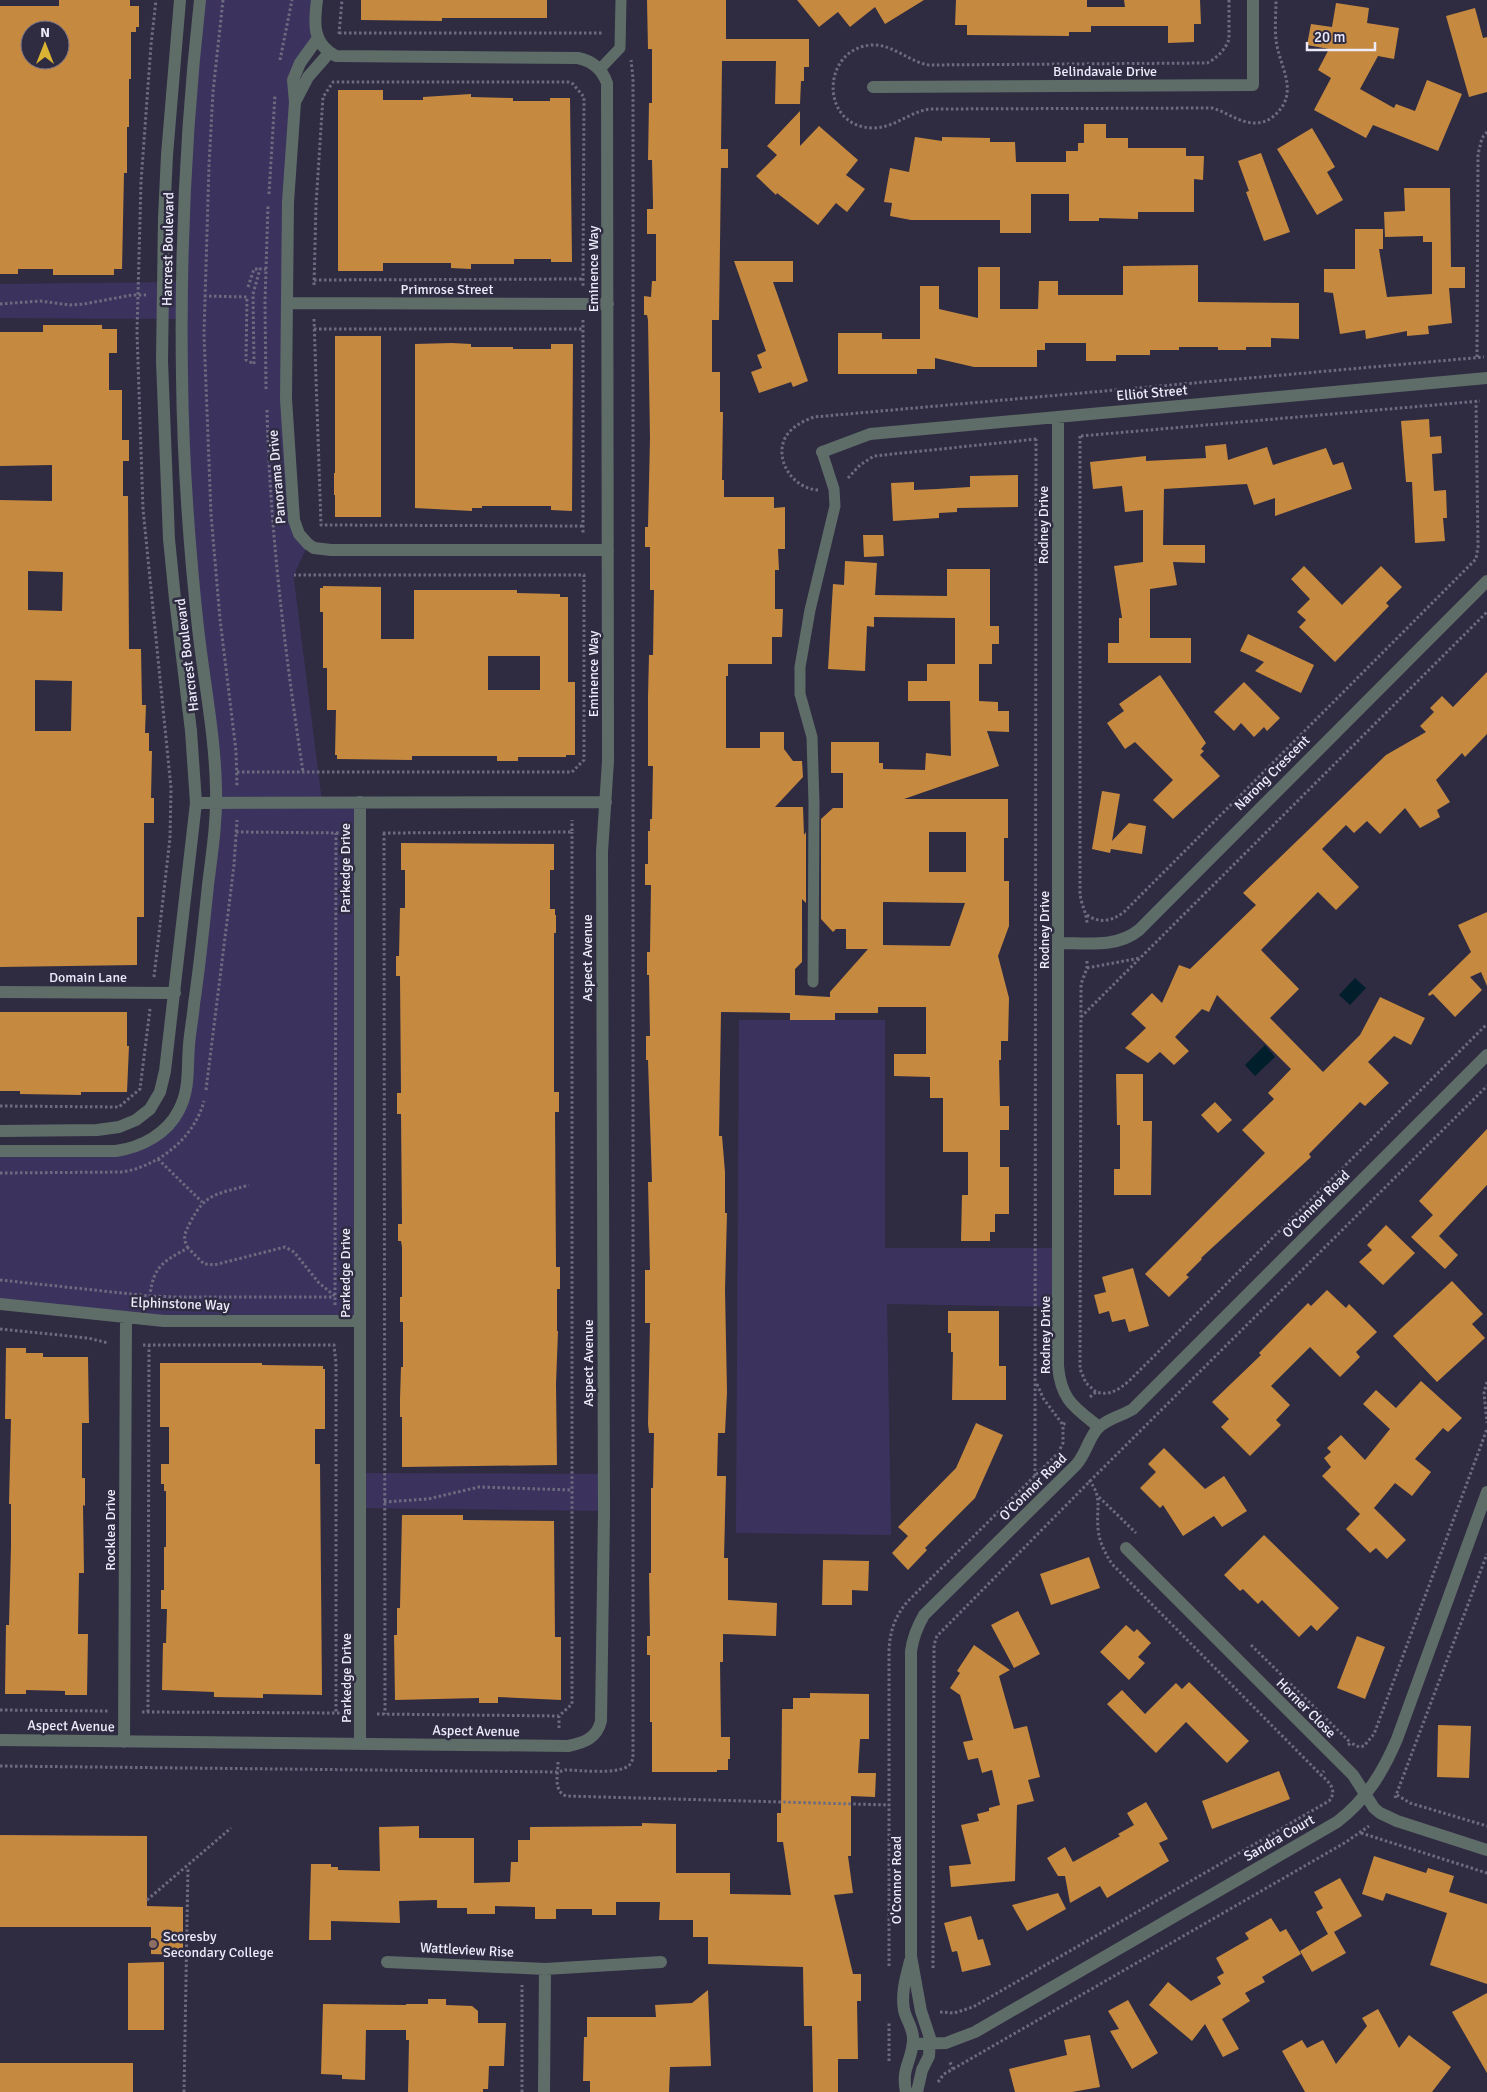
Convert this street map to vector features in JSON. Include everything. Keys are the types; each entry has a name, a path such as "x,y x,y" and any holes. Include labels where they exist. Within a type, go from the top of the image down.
{"street":[{"name":"Harcrest Boulevard","path":"0,1131 118,1128 136,1120 150,1109 160,1092 165,1071 196,803 191,731 169,539 162,380 164,209 169,111 180,0"},
{"name":"Harcrest Boulevard","path":"0,1151 116,1151 148,1142 174,1117 183,1100 188,1081 190,1038 216,802 212,738 191,556 184,449 182,378 184,186 189,107 200,0"},
{"path":"317,0 314,22 318,38 329,53 336,56 349,58 569,58 585,60 600,69"},
{"name":"Belindavale Drive","path":"873,87 1253,85 1253,0"},
{"name":"Panorama Drive","path":"318,38 294,75 295,102 288,202 286,399 293,510 299,534 314,548 332,550 608,550"},
{"name":"Panorama Drive","path":"295,102 308,77 329,53"},
{"name":"Eminence Way","path":"600,69 608,90 608,761 606,802"},
{"name":"Primrose Street","path":"287,303 608,304"},
{"name":"Elliot Street","path":"822,452 870,434 1487,378"},
{"name":"Rodney Drive","path":"1058,417 1059,1371 1061,1385 1070,1402 1099,1427"},
{"name":"Narong Crescent","path":"1059,943 1117,942 1132,936 1487,581"},
{"name":"Parkedge Drive","path":"360,802 360,1744"},
{"path":"196,803 606,802"},
{"name":"Aspect Avenue","path":"0,1740 568,1746 587,1740 599,1729 602,1712 604,1533 602,852 606,802"},
{"name":"Domain Lane","path":"0,992 175,993"},
{"name":"O'Connor Road","path":"930,2043 929,2033 921,2011 911,1956 911,1651 914,1632 924,1615 1076,1465 1085,1453 1091,1437 1099,1427 1133,1409 1487,1055"},
{"name":"Elphinstone Way","path":"0,1304 164,1321 360,1321"},
{"name":"Rocklea Drive","path":"124,1742 126,1318"},
{"name":"Sandra Court","path":"913,2044 954,2041 976,2032 1337,1822 1350,1812 1366,1794 1381,1772 1397,1739 1487,1492"},
{"name":"Horner Close","path":"1126,1548 1353,1775 1374,1808 1389,1818 1487,1850"},
{"name":"O'Connor Road","path":"906,2092 904,2074 912,2054 913,2037 904,2009 903,1998 911,1956"},
{"name":"Wattleview Rise","path":"387,1962 545,1969 661,1962"},
{"path":"544,2092 545,1969"},
{"path":"917,2092 930,2043"}],"lane":[{"path":"600,69 618,50 621,0"},
{"path":"813,982 814,803 812,737 800,694 800,676 810,610 835,506 834,489 822,452"}],"path":[{"path":"223,0 213,101 204,296 206,423 211,514 237,787"},
{"path":"0,1766 558,1772 565,1770 615,1770 622,1769 631,1763 633,1752 633,78 628,53 620,41 612,34 339,33 342,0"},
{"path":"314,289 316,205 323,97 333,82 568,82 573,84 584,97 583,288"},
{"path":"1477,357 1478,154 1482,138 1487,132"},
{"path":"248,287 254,269 271,269"},
{"path":"204,296 247,297 246,360 254,364 253,294 260,269"},
{"path":"314,280 584,279"},
{"path":"0,304 40,301 70,305 132,295 154,295"},
{"path":"314,319 321,525 583,526"},
{"path":"583,319 583,534"},
{"path":"314,328 583,328"},
{"path":"1075,437 1478,401 1478,547 1476,559 1124,912 1108,921 1093,920 1087,915"},
{"path":"1080,436 1080,894 1081,902 1087,915 1087,924"},
{"path":"1035,1476 1036,439"},
{"path":"237,772 572,772 584,760 584,566"},
{"path":"294,575 584,575"},
{"path":"1081,1017 1487,612"},
{"path":"0,1710 559,1716 572,1704 572,814"},
{"path":"237,817 236,832 348,833"},
{"path":"378,833 572,832"},
{"path":"335,1305 336,833"},
{"path":"384,833 385,1714"},
{"path":"1087,968 1140,958"},
{"path":"1087,960 1087,968 1081,984 1080,1369 1086,1383 1096,1392 1107,1394 1114,1392 1129,1381 1487,1024"},
{"path":"0,1106 119,1107 140,1089 150,1002"},
{"path":"933,1970 934,1645 937,1636 1487,1086"},
{"path":"158,1159 202,1202"},
{"path":"249,1185 218,1194 202,1202 185,1233 184,1242 188,1248 204,1264 214,1265 286,1247 294,1252 319,1283 335,1297"},
{"path":"150,1296 151,1282 159,1266 188,1248"},
{"path":"0,1280 150,1296 335,1297"},
{"path":"176,1297 176,1309"},
{"path":"0,1328 88,1338 110,1343"},
{"path":"140,1345 334,1345 336,1363 336,1713"},
{"path":"148,1712 149,1346"},
{"path":"1487,1382 1484,1393 1487,1423"},
{"path":"1088,1400 1096,1392"},
{"path":"1344,1749 1351,1742 1359,1747 1364,1746 1374,1734 1487,1429"},
{"path":"384,1502 428,1499 479,1487 572,1490"},
{"path":"1394,1798 1398,1794 1487,1554"},
{"path":"559,1716 559,1734"},
{"path":"558,1759 558,1787 562,1794 566,1796 889,1806"},
{"path":"940,2012 954,2013 973,2007 1329,1801 1332,1798 1332,1785 1321,1775 1329,1767"},
{"path":"1398,1794 1410,1803 1487,1826"},
{"path":"937,2085 944,2074 1124,1972 1361,1833 1369,1826"},
{"path":"147,1900 231,1828"},
{"path":"1361,1833 1487,1873"},
{"path":"184,2092 188,1866"},
{"path":"522,1967 522,2092"},
{"path":"938,2007 941,2017"},
{"path":"949,2060 953,2069"}],"shaded area":[{"path":"200,0 317,0 315,30 300,63 288,202 293,510 308,544 294,575 294,580 322,802 360,802 360,1321 164,1321 0,1304 0,1151 116,1151 147,1142 179,1109 216,802 199,629 181,319 0,318 0,284 182,282"},
{"path":"739,1020 885,1020 885,1248 1060,1248 1059,1307 887,1304 891,1535 736,1533"},
{"path":"360,1473 604,1474 604,1511 360,1508"}],"water":[{"path":"1355,978 1366,988 1350,1005 1339,995"},
{"path":"1265,1045 1275,1057 1255,1076 1245,1065"}],"building":[{"path":"59,0 130,0 130,6 139,6 139,27 136,27 136,32 131,32 131,79 129,79 127,173 124,173 122,269 114,269 114,275 53,275 53,269 18,269 18,274 0,274 0,6 59,6"},
{"path":"361,0 547,0 547,18 442,18 442,21 361,20"},
{"path":"647,0 726,0 726,39 809,39 809,67 804,67 804,81 801,81 800,104 775,104 776,61 722,61 721,149 728,149 728,168 721,168 719,320 712,320 712,372 720,372 720,412 723,412 722,480 724,480 724,497 774,497 774,508 785,507 785,549 778,549 779,570 775,570 775,609 783,609 782,637 772,637 772,664 728,664 728,676 726,676 726,748 760,748 760,732 784,732 784,749 793,761 802,761 803,777 775,807 803,807 804,835 806,832 806,903 802,899 802,962 795,969 795,995 830,997 830,992 868,949 846,949 846,929 836,929 833,932 821,919 821,819 833,808 843,808 843,773 831,773 831,742 879,742 879,763 883,763 883,769 925,770 926,753 951,756 950,701 908,701 908,681 927,681 927,664 955,664 955,618 874,617 874,627 867,626 865,671 828,669 833,584 844,585 845,561 877,563 875,595 947,596 947,569 990,569 990,626 999,626 999,644 992,644 992,664 979,664 979,701 998,702 998,711 1009,711 1009,732 987,731 999,766 904,799 1008,799 1008,838 1004,838 1004,881 1009,881 1009,926 998,956 1009,998 1008,1041 1001,1041 1001,1060 999,1060 1000,1106 1009,1106 1009,1130 1000,1130 1000,1167 1009,1167 1009,1214 995,1214 995,1232 990,1232 990,1241 961,1241 962,1195 968,1195 968,1152 943,1152 943,1098 930,1098 930,1077 894,1076 894,1054 926,1054 926,1007 878,1007 878,1013 835,1013 835,1020 790,1020 790,1013 721,1012 719,1136 722,1136 725,1172 725,1213 727,1213 725,1290 727,1392 725,1433 718,1433 717,1476 726,1476 724,1558 728,1558 728,1600 777,1603 776,1636 723,1634 723,1662 720,1662 721,1737 730,1737 730,1759 728,1759 728,1770 717,1770 717,1772 652,1772 650,1655 647,1655 647,1636 650,1636 649,1573 651,1573 651,1488 653,1488 654,1433 649,1433 648,1424 650,1323 645,1323 645,1270 650,1270 648,1182 652,1182 648,1060 646,1060 646,1036 650,1036 647,952 650,952 651,885 645,885 645,864 648,864 648,831 650,831 650,819 652,819 653,766 648,766 648,697 649,655 653,655 654,590 650,590 650,547 645,547 645,527 648,527 650,438 648,320 647,315 644,315 644,296 651,297 652,281 656,281 656,234 647,234 647,209 653,209 652,160 648,160 649,103 652,103 652,49 648,49","holes":["929,832 966,832 966,872 929,872","883,902 965,903 950,946 883,945"]},
{"path":"797,0 924,0 885,24 875,7 850,27 838,12 819,27"},
{"path":"956,0 1087,0 1087,7 1125,7 1124,0 1200,0 1201,24 1194,24 1194,42 1168,43 1168,26 1091,26 1091,32 1069,32 1069,36 967,35 967,25 955,25"},
{"path":"1336,3 1369,8 1367,23 1399,28 1394,59 1378,56 1360,89 1394,108 1396,104 1415,111 1427,80 1462,94 1438,151 1373,125 1366,138 1314,110 1331,78 1318,70 1329,49 1307,45 1311,24 1332,27"},
{"path":"1475,8 1483,38 1487,37 1487,92 1469,97 1446,16"},
{"path":"338,90 383,90 383,100 423,100 423,97 471,94 471,97 513,98 513,101 550,101 550,98 570,98 572,262 551,262 551,259 514,259 514,264 471,264 471,269 451,268 451,263 383,263 383,271 338,271"},
{"path":"800,111 800,146 819,126 858,160 846,175 865,189 847,212 836,203 818,225 777,193 776,195 756,176 777,155 767,146"},
{"path":"1084,124 1106,124 1106,138 1128,138 1128,148 1186,148 1186,156 1204,156 1203,180 1194,179 1194,212 1138,212 1138,219 1099,218 1099,221 1069,221 1069,194 1031,194 1031,233 1000,233 1000,220 911,220 890,216 892,203 884,202 890,168 909,172 915,137 942,141 942,137 990,138 990,142 1015,142 1016,162 1066,162 1066,151 1078,151 1078,143 1084,143"},
{"path":"1312,128 1335,167 1327,172 1343,200 1317,215 1277,149"},
{"path":"1261,153 1290,232 1264,241 1246,192 1249,191 1238,161"},
{"path":"1404,188 1450,188 1451,267 1465,267 1465,288 1449,288 1452,323 1428,326 1429,334 1407,336 1407,331 1366,339 1365,330 1340,334 1333,293 1324,292 1324,269 1355,269 1355,229 1383,229 1383,249 1379,249 1387,297 1432,294 1432,242 1423,242 1423,236 1385,237 1384,212 1405,211"},
{"path":"734,261 793,261 793,282 773,282 808,381 793,387 791,382 759,393 751,372 762,368 757,355 766,351"},
{"path":"1198,265 1198,302 1299,303 1299,339 1271,338 1271,347 1246,347 1246,350 1218,350 1218,347 1179,347 1179,350 1150,350 1150,355 1116,355 1116,361 1086,361 1086,343 1045,343 1045,350 1037,350 1037,367 974,367 935,358 935,369 917,369 917,374 838,374 838,333 882,333 882,339 920,339 920,286 939,286 939,309 978,318 978,267 1000,267 1000,309 1038,309 1039,281 1058,281 1058,295 1123,295 1123,266"},
{"path":"43,325 102,325 102,329 117,329 117,353 109,353 109,390 122,390 122,440 129,440 129,461 123,461 123,496 128,496 129,649 141,649 142,705 146,705 145,733 149,733 149,751 152,751 151,798 154,798 154,823 144,823 144,917 137,917 137,965 0,967 0,500 52,501 52,465 0,466 0,332 43,332","holes":["28,571 63,572 62,611 28,610","35,680 72,681 71,731 35,731"]},
{"path":"335,336 381,336 381,517 335,517"},
{"path":"415,344 471,344 471,347 513,347 513,349 551,349 551,344 573,344 572,511 551,510 551,506 482,506 482,508 472,508 472,511 415,508"},
{"path":"1429,419 1430,437 1441,436 1442,453 1432,454 1434,491 1446,490 1447,518 1443,518 1445,541 1415,543 1412,482 1406,482 1401,421"},
{"path":"1226,444 1228,460 1267,447 1273,465 1326,448 1333,465 1343,462 1352,489 1275,516 1275,498 1254,505 1247,484 1164,489 1163,545 1205,545 1205,563 1173,562 1177,585 1150,589 1150,638 1191,638 1191,663 1108,663 1108,643 1119,643 1119,618 1122,618 1114,566 1143,562 1143,510 1125,512 1122,486 1093,489 1090,462 1146,456 1146,461 1206,458 1205,446"},
{"path":"1018,475 1018,507 957,508 957,512 939,513 939,518 893,521 891,483 914,482 914,490 970,487 970,476"},
{"path":"863,535 883,535 884,556 864,557"},
{"path":"1304,566 1342,605 1381,566 1402,587 1386,603 1389,606 1335,662 1299,627 1306,620 1297,612 1310,599 1291,579"},
{"path":"323,586 381,587 381,639 414,639 414,590 517,590 517,593 560,594 560,597 568,597 568,682 575,682 575,755 566,755 566,757 518,757 518,761 497,761 497,756 412,756 412,760 337,759 337,755 335,755 336,710 327,710 327,668 323,668 323,612 320,612 320,588 323,588","holes":["488,656 540,656 540,690 488,690"]},
{"path":"1248,634 1314,665 1301,693 1255,671 1264,662 1240,651"},
{"path":"1487,672 1487,734 1465,757 1462,753 1436,780 1450,802 1437,810 1440,817 1420,828 1405,808 1380,834 1367,821 1354,833 1346,825 1322,849 1359,887 1336,910 1318,892 1261,950 1299,989 1270,1018 1323,1072 1360,1035 1380,997 1425,1018 1411,1045 1394,1036 1368,1062 1389,1083 1365,1106 1360,1102 1309,1154 1311,1157 1201,1258 1186,1275 1189,1277 1169,1297 1145,1274 1265,1153 1242,1130 1274,1099 1268,1093 1291,1069 1217,995 1209,1012 1202,1009 1175,1037 1189,1051 1174,1065 1160,1052 1148,1063 1125,1048 1146,1028 1131,1014 1152,993 1162,1003 1179,965 1190,969 1256,905 1243,893 1386,755 1426,732 1420,726 1434,712 1430,708 1442,696 1453,707"},
{"path":"1160,675 1206,743 1201,749 1204,751 1200,755 1220,776 1173,819 1153,800 1173,780 1135,742 1125,749 1107,723 1124,711 1119,704"},
{"path":"1244,682 1280,718 1267,731 1264,727 1254,737 1241,723 1234,731 1214,712"},
{"path":"1102,791 1120,794 1112,841 1129,823 1146,826 1142,854 1111,849 1110,853 1092,849"},
{"path":"401,843 554,844 554,870 550,870 550,909 555,909 556,915 556,933 554,933 554,1092 559,1092 559,1112 555,1112 556,1267 560,1267 560,1289 557,1289 557,1465 402,1467 400,1399 401,1367 403,1367 403,1322 400,1322 400,1297 402,1297 402,1247 401,1241 398,1241 398,1224 402,1224 401,1114 397,1114 397,1093 401,1093 400,976 396,976 396,956 399,956 400,908 405,908 405,870 401,870"},
{"path":"1487,912 1487,986 1481,972 1470,977 1482,990 1455,1017 1433,994 1429,996 1428,994 1471,952 1458,925"},
{"path":"0,1012 127,1012 127,1046 129,1046 127,1092 81,1092 81,1095 20,1094 20,1091 0,1091"},
{"path":"1116,1074 1143,1074 1143,1121 1152,1121 1151,1195 1114,1195 1114,1169 1120,1169 1120,1125 1117,1125"},
{"path":"1215,1102 1232,1120 1218,1133 1201,1115"},
{"path":"1487,1129 1487,1185 1439,1236 1458,1255 1445,1269 1411,1237 1433,1215 1419,1201"},
{"path":"1386,1225 1415,1253 1383,1285 1359,1262 1372,1250 1367,1245"},
{"path":"1133,1268 1149,1326 1129,1332 1125,1319 1112,1322 1109,1311 1099,1314 1094,1295 1106,1292 1102,1277"},
{"path":"1452,1281 1483,1314 1472,1324 1485,1338 1437,1382 1393,1336"},
{"path":"1327,1290 1346,1308 1349,1304 1377,1332 1356,1352 1360,1357 1340,1377 1310,1347 1271,1386 1290,1405 1276,1420 1281,1425 1250,1456 1221,1427 1229,1419 1212,1402 1261,1355 1259,1353 1308,1303 1311,1306"},
{"path":"948,1311 999,1311 999,1366 1006,1366 1006,1400 952,1400 953,1352 951,1352 951,1333 948,1333"},
{"path":"6,1348 26,1348 26,1353 43,1353 43,1357 88,1357 89,1423 82,1423 82,1478 85,1478 85,1506 83,1505 84,1573 79,1573 78,1634 88,1634 87,1695 65,1695 65,1691 26,1690 26,1694 5,1694 6,1625 9,1625 11,1547 11,1504 9,1504 11,1419 5,1419"},
{"path":"160,1363 262,1363 262,1365 323,1366 323,1369 325,1369 325,1429 315,1429 315,1464 320,1464 322,1695 263,1694 263,1698 214,1697 214,1692 162,1690 163,1643 166,1643 167,1609 161,1609 161,1590 164,1590 164,1547 166,1547 166,1491 164,1491 164,1484 161,1484 161,1464 169,1464 169,1427 160,1427"},
{"path":"1421,1381 1462,1418 1448,1432 1443,1428 1415,1459 1431,1472 1412,1496 1395,1483 1374,1508 1406,1540 1387,1559 1376,1548 1370,1553 1346,1529 1360,1514 1322,1476 1331,1467 1324,1458 1331,1452 1327,1448 1341,1435 1365,1460 1390,1429 1363,1404 1376,1390 1396,1408"},
{"path":"976,1423 1003,1435 975,1498 925,1548 927,1550 908,1570 892,1553 908,1536 898,1527 956,1468"},
{"path":"1164,1448 1205,1489 1224,1476 1247,1511 1222,1527 1214,1516 1183,1536 1163,1505 1160,1508 1140,1488 1156,1472 1148,1464"},
{"path":"402,1515 463,1515 463,1520 554,1521 555,1637 561,1637 561,1700 498,1697 498,1703 479,1703 479,1698 395,1700 394,1635 397,1635 397,1608 400,1608"},
{"path":"1264,1535 1339,1608 1317,1631 1311,1625 1299,1637 1262,1600 1258,1604 1243,1589 1240,1591 1224,1575"},
{"path":"1089,1557 1100,1588 1051,1605 1040,1574"},
{"path":"823,1560 869,1561 868,1591 852,1590 852,1605 822,1605"},
{"path":"1018,1611 1040,1654 1014,1668 991,1625"},
{"path":"1126,1625 1134,1632 1137,1629 1151,1643 1138,1657 1145,1663 1129,1680 1100,1652"},
{"path":"1357,1636 1385,1647 1365,1699 1337,1688"},
{"path":"974,1645 1010,1670 999,1676 1014,1729 1027,1726 1040,1777 1028,1780 1034,1801 1017,1805 1015,1881 951,1887 949,1866 971,1864 961,1825 979,1821 977,1814 989,1811 989,1808 1000,1805 992,1770 982,1773 978,1758 968,1760 963,1742 973,1740 960,1695 950,1688 960,1673 957,1671"},
{"path":"1189,1682 1249,1741 1227,1763 1186,1722 1156,1753 1107,1704 1122,1690 1145,1714 1176,1683 1182,1689"},
{"path":"810,1693 869,1694 869,1739 860,1739 858,1773 876,1773 875,1797 851,1796 851,1856 848,1856 853,1893 834,1895 853,1974 861,1974 861,2001 857,2001 858,2059 838,2059 838,2092 813,2092 812,2026 804,2026 803,1967 708,1964 708,1937 693,1937 693,1920 659,1920 660,1902 616,1902 616,1915 592,1915 592,1909 556,1909 556,1919 535,1919 535,1907 495,1906 495,1914 467,1914 467,1908 437,1908 437,1900 399,1901 400,1923 331,1921 331,1940 309,1940 311,1864 331,1864 331,1867 338,1867 338,1870 380,1871 379,1827 419,1826 419,1838 474,1838 474,1883 510,1882 511,1862 518,1862 518,1840 530,1840 530,1827 642,1826 642,1823 676,1824 676,1873 730,1873 730,1894 791,1895 783,1842 777,1842 777,1813 781,1813 782,1709 793,1709 793,1698 810,1698"},
{"path":"1438,1725 1471,1726 1469,1778 1437,1777"},
{"path":"1279,1771 1290,1799 1212,1829 1202,1801"},
{"path":"1146,1802 1168,1839 1159,1843 1169,1861 1107,1898 1100,1886 1070,1903 1065,1876 1058,1876 1047,1858 1065,1847 1073,1862 1120,1836 1118,1834 1134,1825 1127,1813"},
{"path":"0,1835 147,1836 147,1906 183,1907 183,1955 151,1954 151,1927 0,1927"},
{"path":"1374,1856 1426,1873 1428,1868 1454,1876 1449,1892 1487,1904 1487,1984 1430,1965 1447,1913 1386,1893 1383,1901 1362,1894"},
{"path":"1340,1878 1362,1916 1334,1932 1346,1953 1312,1972 1300,1951 1328,1934 1316,1912 1323,1908 1314,1892"},
{"path":"1058,1893 1066,1909 1027,1931 1012,1905"},
{"path":"971,1916 978,1940 983,1939 991,1965 962,1972 957,1951 952,1952 944,1923"},
{"path":"1271,1918 1280,1932 1286,1929 1301,1954 1262,1977 1265,1982 1245,1993 1250,2001 1222,2019 1239,2049 1223,2057 1205,2024 1192,2041 1149,2005 1168,1982 1191,2001 1221,1984 1217,1977 1224,1973 1216,1958 1249,1939 1245,1933"},
{"path":"164,1962 164,2030 128,2030 128,1963"},
{"path":"708,1990 711,2066 670,2067 669,2092 590,2092 590,2081 583,2081 584,2037 587,2037 587,2017 656,2017 655,2005 692,2003"},
{"path":"1487,1993 1487,2073 1452,2012"},
{"path":"428,1999 446,1999 446,2005 472,2006 478,2011 478,2023 506,2023 504,2066 489,2066 488,2089 483,2089 483,2092 408,2092 409,2040 406,2040 406,2030 366,2030 365,2080 342,2079 342,2075 321,2074 323,2004 428,2004"},
{"path":"1128,2000 1158,2053 1132,2069 1110,2031 1119,2029 1108,2011"},
{"path":"1378,2009 1399,2048 1409,2035 1451,2067 1432,2092 1305,2092 1282,2051 1302,2040 1307,2048 1323,2040 1336,2064 1367,2026 1362,2018"},
{"path":"1090,2035 1100,2087 1072,2092 1015,2092 1009,2069 1067,2055 1064,2040"},
{"path":"0,2063 133,2063 133,2092 0,2092"}],"place":[{"name":"Scoresby Secondary College","path":"153,1944"}]}
